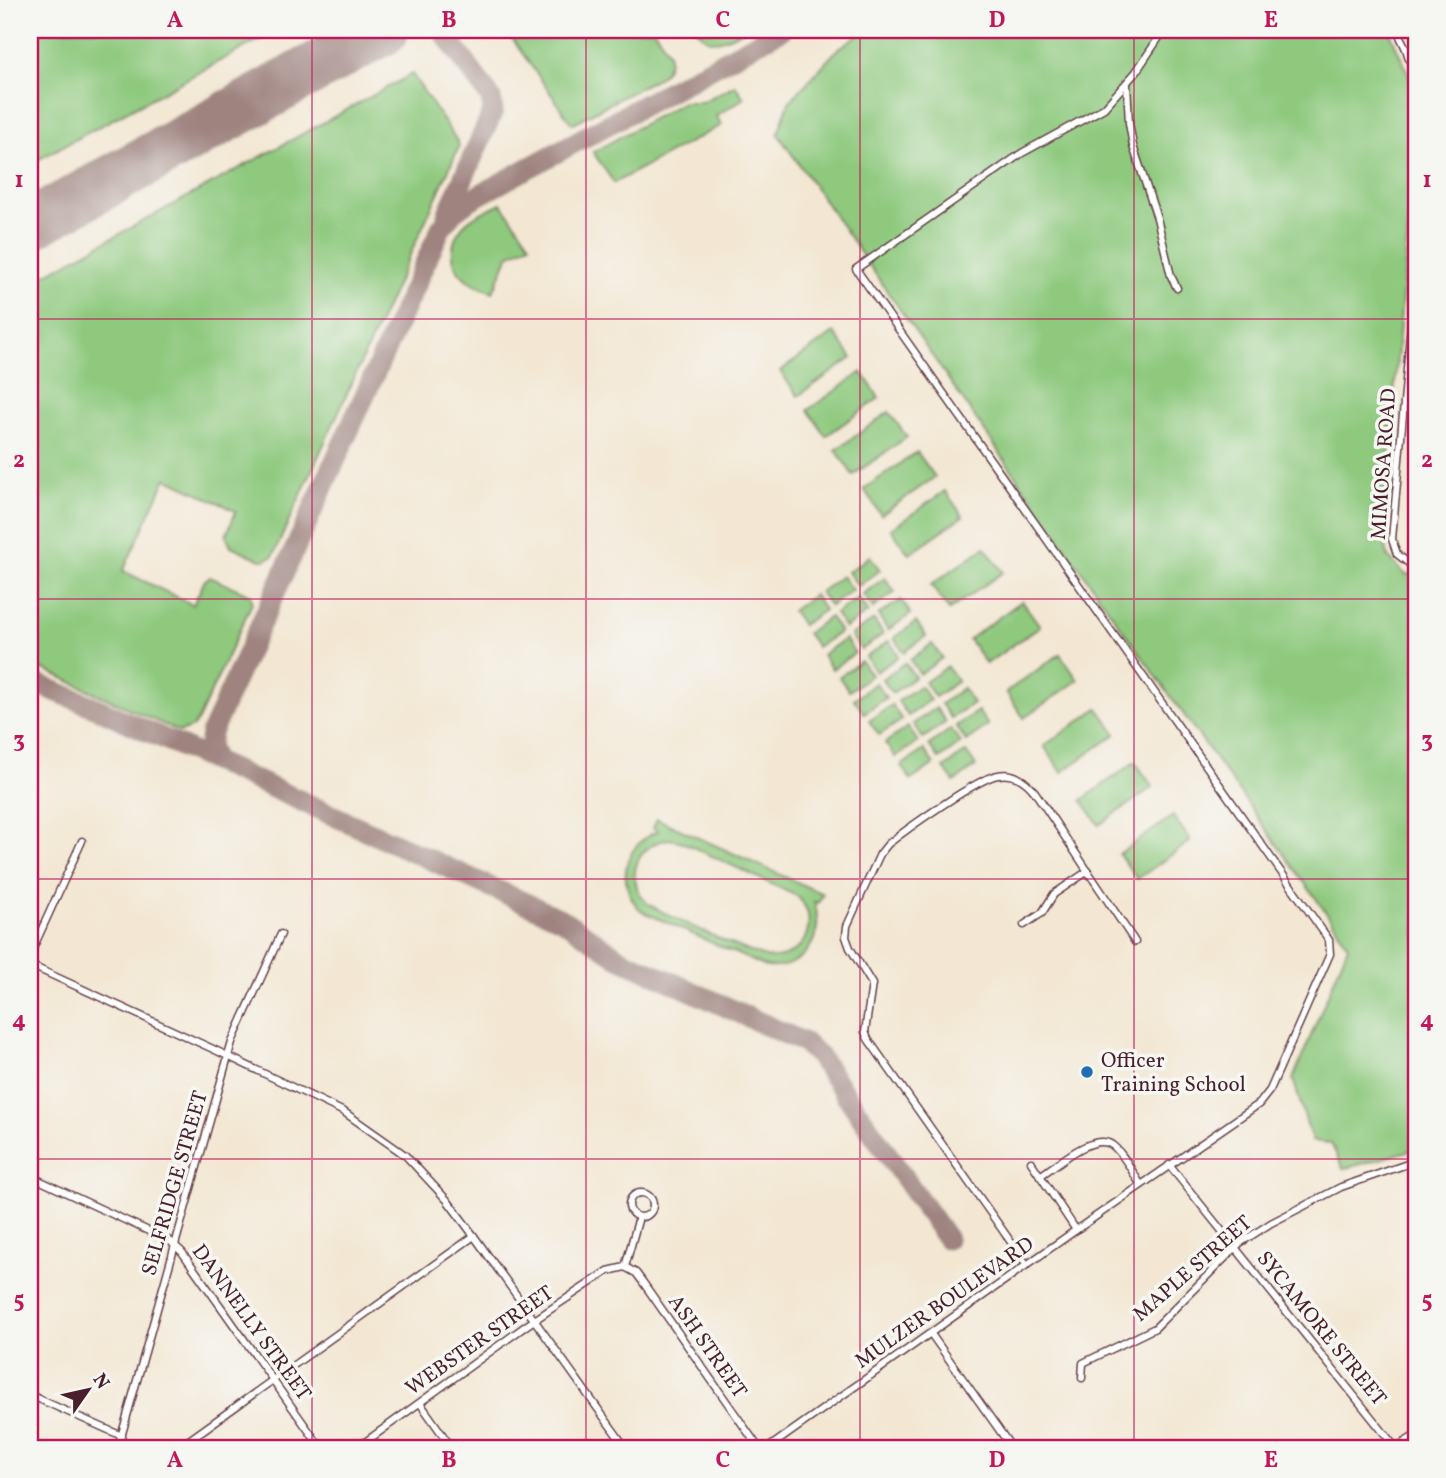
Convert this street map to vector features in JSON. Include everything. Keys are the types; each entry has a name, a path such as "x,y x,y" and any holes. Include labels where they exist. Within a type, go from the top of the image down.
{"street":[{"path":"1164,30 1127,84 1133,146 1157,218 1171,276 1177,288"},
{"path":"1397,30 1416,80"},
{"name":"MULZER BOULEVARD","path":"768,1448 1267,1096 1330,954 1331,945 856,269 1022,153 1096,113 1127,84"},
{"name":"MIMOSA ROAD","path":"1416,267 1392,539 1397,554 1416,569"},
{"path":"1027,1265 868,1039 865,1031 872,984 850,948 846,932 884,848 989,777 1005,774 1029,785 1135,942"},
{"path":"30,955 82,841"},
{"path":"1024,925 1042,913 1054,894 1088,872"},
{"name":"SELFRIDGE STREET","path":"118,1448 227,1057 281,934"},
{"path":"30,965 344,1112 405,1155 430,1181 474,1236 626,1448"},
{"path":"1040,1176 1086,1146 1101,1140 1110,1143 1117,1150 1141,1185"},
{"name":"MAPLE STREET","path":"1082,1378 1083,1363 1155,1328 1236,1248 1271,1223 1322,1196 1416,1161"},
{"path":"1031,1162 1076,1230"},
{"name":"SYCAMORE STREET","path":"1169,1165 1395,1448"},
{"name":"DANNELLY STREET","path":"30,1176 161,1236 182,1252 321,1448"},
{"path":"625,1266 639,1217"},
{"path":"178,1448 474,1236"},
{"name":"WEBSTER STREET","path":"356,1448 608,1271 625,1266"},
{"name":"ASH STREET","path":"625,1266 642,1281 759,1448"},
{"path":"931,1334 1012,1448"},
{"path":"30,1395 122,1436"},
{"path":"420,1402 452,1448"},
{"path":"1395,1448 1416,1434"}],"green space":[{"path":"31,30 277,30 30,164"},
{"path":"506,30 654,30 669,58 661,76 572,124"},
{"path":"697,30 744,30 725,39 713,41 702,36"},
{"path":"865,30 1389,30 1411,80 1413,169 1384,539 1388,557 1406,575 1416,573 1416,1149 1343,1169 1331,1143 1312,1141 1293,1079 1348,946 1120,626 778,134 789,102 838,49"},
{"path":"412,74 459,147 273,556 261,560 231,546 226,536 236,511 166,478 123,571 193,605 205,580 210,577 251,595 252,603 198,720 193,727 180,732 30,663 30,283"},
{"path":"735,85 744,98 716,116 722,125 614,183 593,152 683,102 702,102"},
{"path":"501,203 530,244 509,255 493,292 473,284 463,276 455,263 453,249 457,234 467,222"},
{"path":"834,333 852,358 798,396 780,371"},
{"path":"862,372 879,398 826,436 808,410"},
{"path":"889,412 907,437 853,475 836,450"},
{"path":"917,452 935,477 881,515 864,489"},
{"path":"945,491 963,516 909,554 891,529"},
{"path":"985,547 1003,572 949,610 931,585"},
{"path":"870,556 880,570 858,586 848,572"},
{"path":"842,576 852,590 830,606 820,592"},
{"path":"885,578 895,592 873,608 863,594"},
{"path":"814,595 824,610 802,625 792,611"},
{"path":"858,598 868,612 845,628 835,614"},
{"path":"901,600 911,614 888,630 878,615"},
{"path":"1022,601 1040,626 986,664 969,639"},
{"path":"830,617 840,632 817,647 807,633"},
{"path":"874,620 883,634 861,650 851,635"},
{"path":"916,622 926,636 904,652 894,638"},
{"path":"845,639 855,653 832,669 822,655"},
{"path":"889,641 899,656 876,672 866,657"},
{"path":"932,644 942,658 920,674 910,660"},
{"path":"1060,654 1078,680 1024,718 1006,692"},
{"path":"861,661 871,675 849,691 839,677"},
{"path":"905,663 915,677 892,693 882,679"},
{"path":"947,667 958,681 935,697 925,682"},
{"path":"876,683 886,698 864,713 854,699"},
{"path":"920,686 930,700 908,716 898,701"},
{"path":"963,688 973,703 951,718 941,704"},
{"path":"892,705 902,720 879,735 869,721"},
{"path":"936,708 946,722 923,738 913,724"},
{"path":"1098,708 1116,734 1062,772 1044,746"},
{"path":"978,711 988,725 966,741 956,726"},
{"path":"908,727 918,742 895,757 885,743"},
{"path":"951,729 961,743 939,759 929,745"},
{"path":"924,750 934,764 911,780 901,766"},
{"path":"966,752 976,766 954,782 944,768"},
{"path":"1135,762 1153,787 1099,825 1082,800"},
{"path":"1173,816 1191,841 1137,879 1119,854"},
{"path":"657,819 823,894 818,903 814,902 817,927 809,949 791,963 766,967 641,911 628,889 627,866 630,855 637,846 658,831 653,828","holes":["668,839 680,841 797,896 809,919 808,930 801,945 783,957 762,956 709,934 647,903 636,883 636,864 648,848 657,843"]}],"taxiway":[{"path":"442,30 491,98 493,111 447,215"},
{"path":"216,762 209,748 211,733 441,228 453,212 468,201 781,30"},
{"path":"30,681 92,706 563,920 619,958 803,1042 818,1055 947,1239"}],"runway":[{"path":"30,225 384,30"}],"place":[{"name":"Officer Training School","path":"1087,1072"}]}
